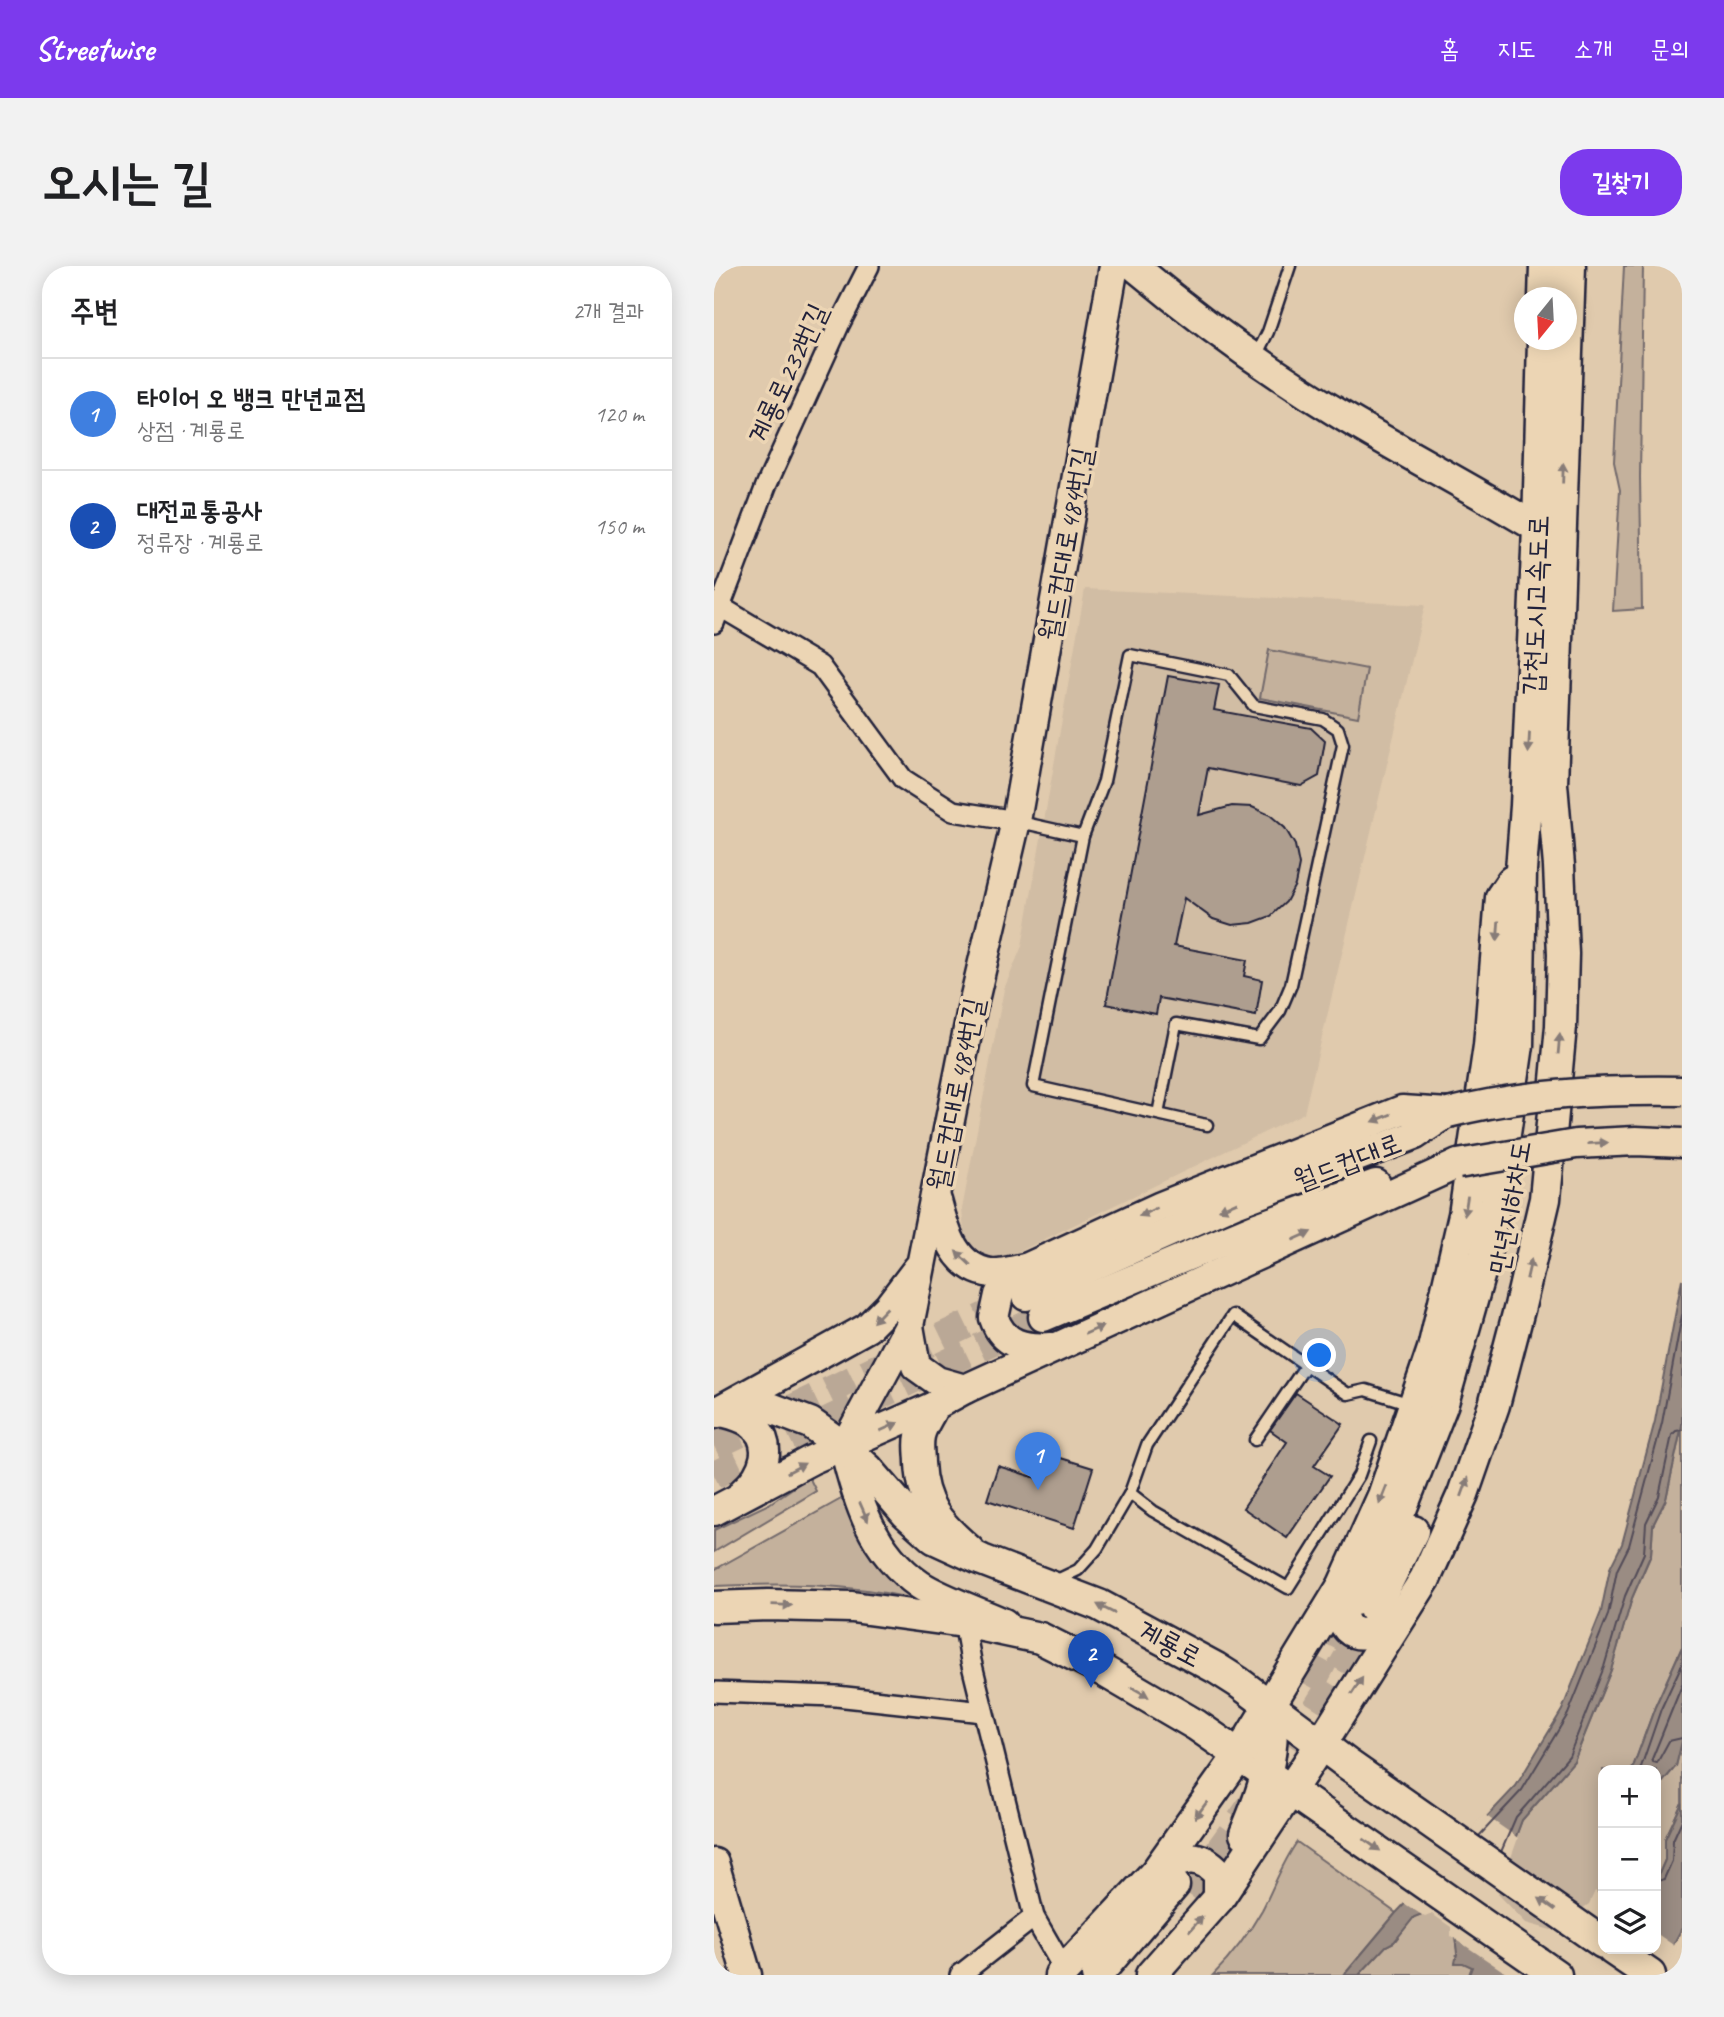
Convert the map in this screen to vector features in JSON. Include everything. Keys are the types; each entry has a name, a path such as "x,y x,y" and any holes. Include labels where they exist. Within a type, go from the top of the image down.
{"main road":[{"path":"1544,287 1545,266"},
{"name":"갑천도시고속도로","path":"1521,870 1570,266"},
{"name":"갑천도시고속도로","path":"1543,350 1552,783"},
{"path":"1151,1975 1219,1898 1321,1744 1425,1579 1463,1494 1490,1418 1521,1306 1545,1199 1561,1026 1562,978 1559,866 1552,783"},
{"name":"만년지하차도","path":"1357,1598 1414,1528 1456,1418 1503,1258 1514,1211 1532,1045 1544,823 1552,783"},
{"path":"1116,1975 1173,1884 1240,1754 1270,1706 1357,1598 1383,1496 1433,1349 1464,1215 1489,1046 1501,897 1521,870"},
{"name":"만년지하차도","path":"1357,1598 1402,1507 1443,1403 1485,1255 1518,1045 1521,870"},
{"name":"계룡로","path":"722,1413 745,1405 768,1407 810,1423 844,1447 868,1469 906,1513 934,1538 1046,1586 1099,1605 1216,1668 1346,1763 1598,1939"},
{"path":"1357,1598 1340,1606 1343,1623 1354,1632 1374,1633 1387,1627 1406,1609"},
{"name":"계룡로","path":"714,1607 852,1607 964,1622 1040,1638 1090,1663 1196,1725 1556,1975"},
{"path":"1219,1898 1266,1778 1271,1754 1270,1706"},
{"path":"1097,1975 1173,1884 1178,1860 1202,1860 1219,1874 1219,1898"},
{"path":"1063,1973 1173,1884"},
{"path":"1619,1954 1650,1975"}],"street":[{"name":"계룡로232번길","path":"717,611 766,486 839,325 869,266"},
{"name":"월드컵대로484번길","path":"909,1326 972,1009 1016,821 1114,266"},
{"path":"1134,266 1176,302 1255,359 1345,417 1549,535"},
{"path":"717,611 820,666 903,779 953,811 1016,821"},
{"path":"1032,1293 1161,1206 1402,1110 1448,1114 1493,1102 1575,1092 1682,1091"},
{"name":"월드컵대로","path":"1032,1293 1257,1227 1419,1168 1576,1144 1636,1141 1682,1143"},
{"path":"722,1507 811,1460 1458,1164"},
{"path":"935,1195 945,1230 956,1253 973,1267 992,1273 1032,1293"},
{"path":"722,1413 867,1328 888,1307 922,1261"},
{"path":"1032,1293 1005,1283 999,1295 994,1318 997,1327 1013,1344 1037,1348 1058,1346"},
{"path":"909,1326 916,1366 937,1381 965,1389"},
{"path":"909,1326 844,1447 863,1511 884,1552 921,1585 1040,1638"},
{"path":"934,1406 920,1434 919,1447 920,1471 927,1503 945,1529 982,1560"},
{"path":"722,1413 751,1423 758,1431 765,1453 759,1476 722,1507"},
{"path":"964,1622 983,1712 1034,1917 1063,1973"},
{"path":"714,1692 836,1696 983,1712"},
{"path":"714,1863 719,1899 747,1975"},
{"path":"960,1975 1034,1917"}],"lane":[{"path":"1255,359 1268,332 1290,266"},
{"path":"1158,1114 1176,1024 1259,1039 1280,1011 1291,985 1343,745 1338,729 1323,719 1254,706 1229,675 1130,656 1104,781 1083,836 1033,1086 1207,1125"},
{"path":"1016,821 1083,836"},
{"path":"1046,1586 1078,1570 1097,1549 1130,1493 1147,1445 1233,1315 1348,1394 1366,1390 1415,1406"},
{"path":"1255,1440 1306,1365"},
{"path":"1130,1493 1153,1511 1288,1588 1359,1475 1371,1441"}],"shaded area":[{"path":"1624,266 1643,266 1640,477 1642,609 1613,611 1620,490 1614,462"},
{"path":"1085,589 1425,605 1304,1113 1008,1257 987,1256 973,1246 964,1233 962,1209 1004,989 1022,946"},
{"path":"1269,650 1367,669 1358,717 1260,698"},
{"path":"1682,1425 1682,1647 1655,1707 1634,1765 1598,1765 1598,1893 1592,1907 1551,1934 1524,1926 1494,1895 1522,1820 1574,1761 1611,1670 1632,1598 1651,1555 1653,1525 1666,1499"},
{"path":"809,1477 816,1491 714,1552 714,1530 769,1504"},
{"path":"850,1494 910,1588 910,1598 861,1589 812,1585 714,1586 714,1570"},
{"path":"1682,1741 1682,1803 1665,1839 1665,1860 1661,1869 1661,1784 1676,1766"},
{"path":"1297,1842 1396,1913 1344,1975 1213,1975 1252,1927"},
{"path":"1432,1910 1454,1925 1459,1955 1472,1967 1469,1975 1359,1975 1386,1946 1394,1942 1414,1917"}],"water":[{"path":"1682,1279 1682,1425 1666,1499 1653,1525 1651,1554 1632,1598 1611,1670 1574,1761 1522,1820 1494,1895 1524,1926 1551,1934 1592,1907 1598,1893 1598,1954 1661,1954 1661,1869 1665,1860 1665,1839 1682,1803 1682,1928 1668,1955 1517,1971 1504,1975 1469,1975 1472,1967 1455,1963 1457,1954 1454,1925 1432,1910 1414,1917 1394,1942 1386,1946 1359,1975 1344,1975 1396,1913 1516,1786 1562,1710 1601,1612 1610,1568 1622,1544 1655,1421"},
{"path":"1682,1647 1682,1741 1676,1766 1661,1784 1661,1765 1634,1765 1655,1707"}],"pier":[{"path":"1485,1815 1518,1838 1498,1894 1526,1923 1551,1930 1589,1904 1595,1891 1598,1893 1598,1954 1661,1954 1661,1936 1676,1947 1658,1975 1509,1975 1451,1936 1451,1927 1432,1914 1425,1917 1402,1902"}],"building":[{"path":"1168,676 1219,685 1214,710 1311,728 1325,741 1319,776 1301,786 1208,768 1199,815 1232,806 1252,807 1270,815 1285,828 1295,845 1299,865 1295,885 1286,902 1271,916 1252,923 1232,925 1213,919 1184,898 1174,946 1247,960 1244,976 1262,980 1256,1016 1159,998 1156,1014 1106,1004"},
{"path":"1296,1393 1343,1424 1314,1466 1330,1476 1287,1538 1243,1508 1287,1442 1270,1430"},
{"path":"1051,1455 1093,1468 1074,1528 987,1500 998,1466 1043,1480"}],"tunnel":[{"path":"714,1446 1014,1302"},
{"path":"714,1475 1043,1317"},
{"path":"1309,1686 1355,1601"},
{"path":"1188,1894 1263,1791 1310,1720 1374,1611"}],"place":[{"name":"타이어 오 뱅크 만년교점","path":"1038,1490"},
{"name":"대전교통공사","path":"1091,1688"}]}
